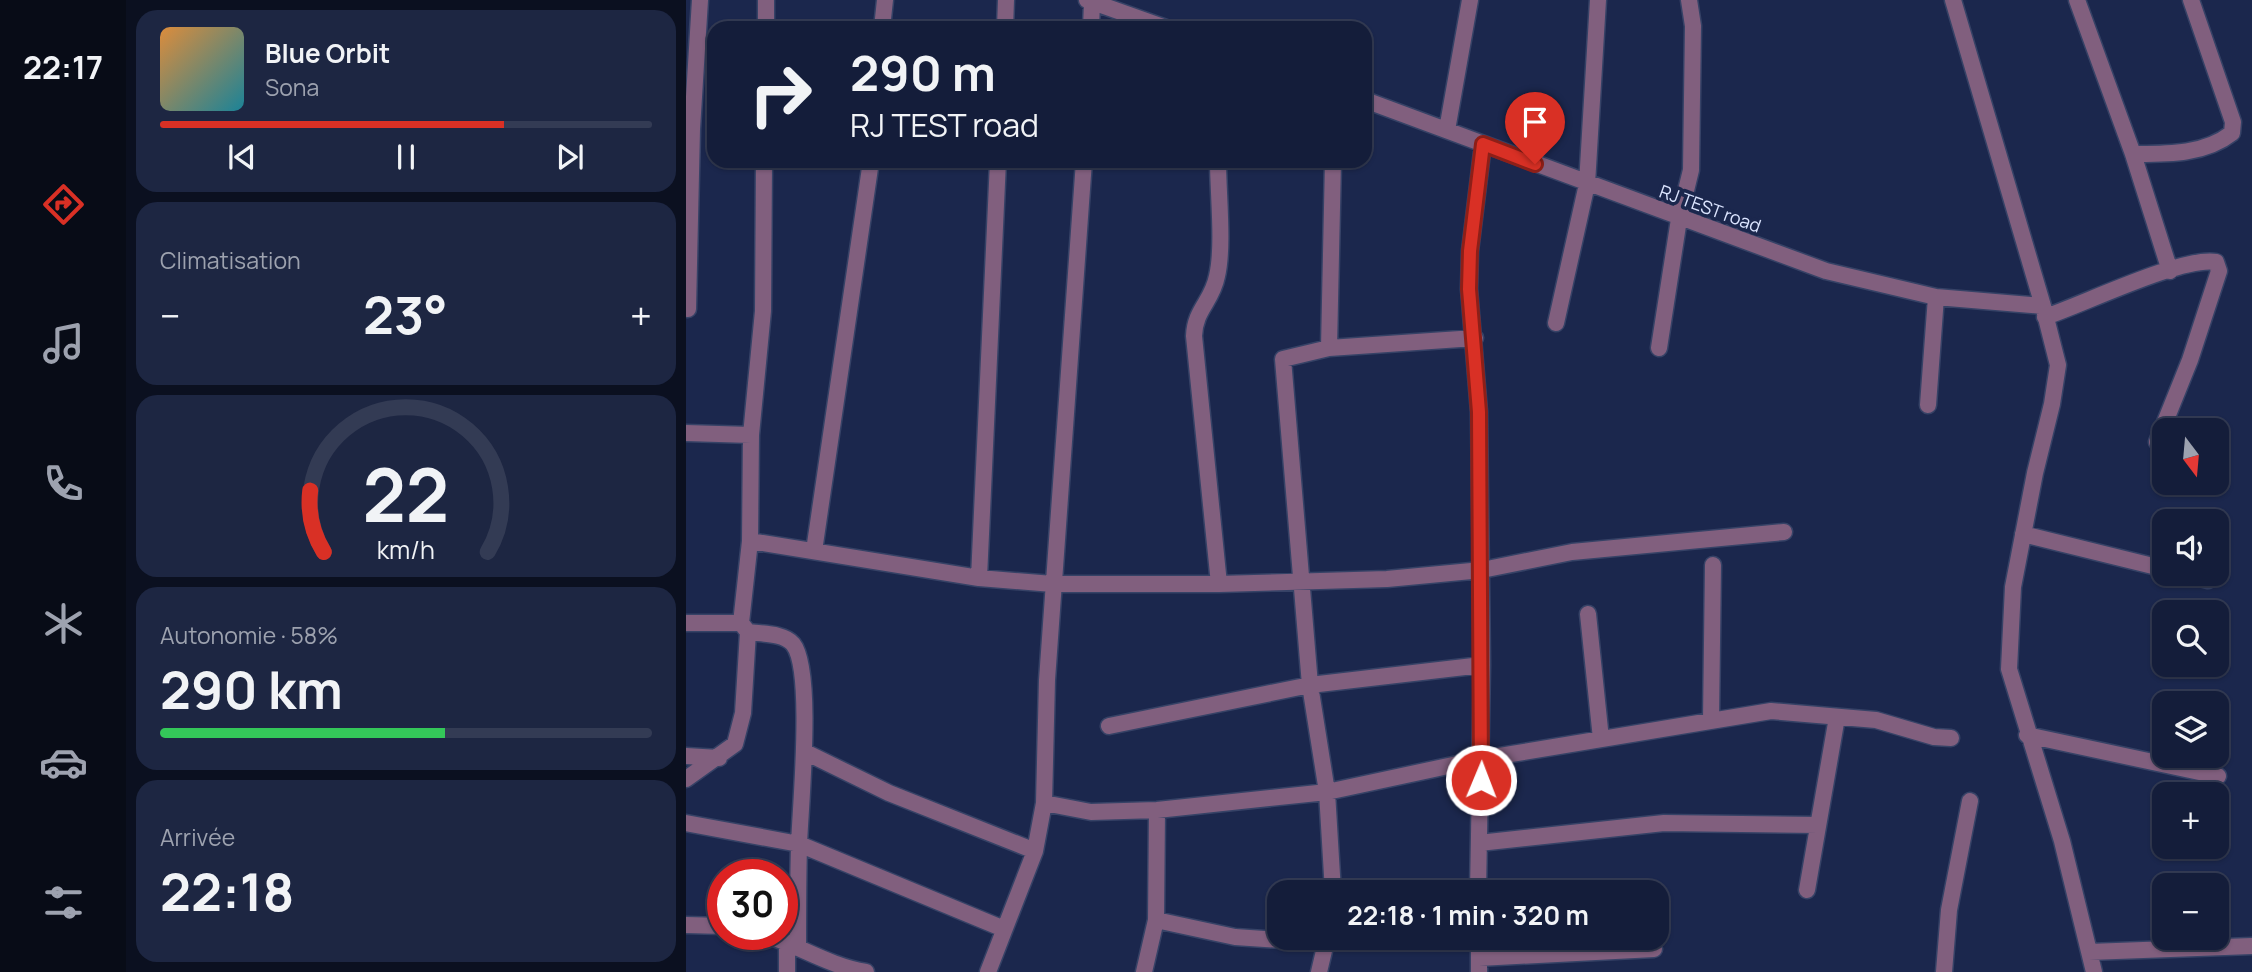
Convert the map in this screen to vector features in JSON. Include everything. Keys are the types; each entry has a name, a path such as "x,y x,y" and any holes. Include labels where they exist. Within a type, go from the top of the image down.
{"street":[{"path":"688,309 692,129 700,0"},
{"path":"766,0 766,21"},
{"path":"883,21 885,0"},
{"path":"1005,21 1006,0"},
{"path":"1447,130 1470,0"},
{"path":"1556,323 1587,184 1598,0"},
{"path":"1659,348 1679,219 1691,170 1693,26 1689,0"},
{"path":"1953,0 2058,365 2013,587 2009,669 2027,735 2062,841 2094,972"},
{"path":"2077,0 2133,154 2170,271"},
{"path":"2133,154 2180,154 2223,139 2232,133 2233,122 2191,0"},
{"path":"1090,21 1089,1 1146,21"},
{"name":"RJ TEST road","path":"1372,103 1679,219 1826,271 1936,297 2044,312"},
{"path":"1478,880 1482,570 1475,338 1469,289 1470,251 1483,144"},
{"path":"686,779 735,744 743,713 751,435 763,311 764,168"},
{"path":"814,551 870,168"},
{"path":"979,578 998,168"},
{"path":"988,972 1035,851 1044,803 1053,584 1083,168"},
{"path":"1218,168 1218,274 1212,297 1195,319 1194,336 1219,584"},
{"path":"1329,348 1333,168"},
{"path":"2044,312 2207,260 2216,262 2219,271 2190,360 2167,418"},
{"path":"1928,405 1936,297"},
{"path":"1332,880 1327,792 1310,685 1282,366 1287,356 1329,348 1475,338"},
{"path":"686,433 751,435"},
{"path":"750,541 979,578 1053,584 1219,584 1301,583 1482,570 1572,552 1784,532"},
{"path":"2023,534 2152,566"},
{"path":"1711,720 1713,565"},
{"path":"1588,614 1601,739"},
{"path":"686,623 744,627 784,637 793,644 798,654 805,752 798,859"},
{"path":"1109,726 1310,685 1482,665"},
{"path":"1044,803 1091,812 1157,810 1327,792 1481,759 1771,711 1876,720 1934,737 1951,738"},
{"path":"1807,890 1837,717"},
{"path":"2027,735 2218,776"},
{"path":"805,752 888,793 1035,851"},
{"path":"686,756 719,758"},
{"path":"1944,972 1949,911 1970,801"},
{"path":"1144,972 1156,920 1157,810"},
{"path":"686,823 799,844 1004,929"},
{"path":"1479,844 1664,823 1818,824"},
{"path":"1156,920 1235,937 1267,938"},
{"path":"686,925 707,926"},
{"path":"2089,952 2252,946"},
{"path":"798,948 846,970 866,972"},
{"path":"787,972 791,950"},
{"path":"1319,972 1324,950"},
{"path":"1479,965 1643,950"}],"route":[{"path":"1481,780 1482,570 1479,412 1469,289 1470,251 1483,144 1535,164"}]}
